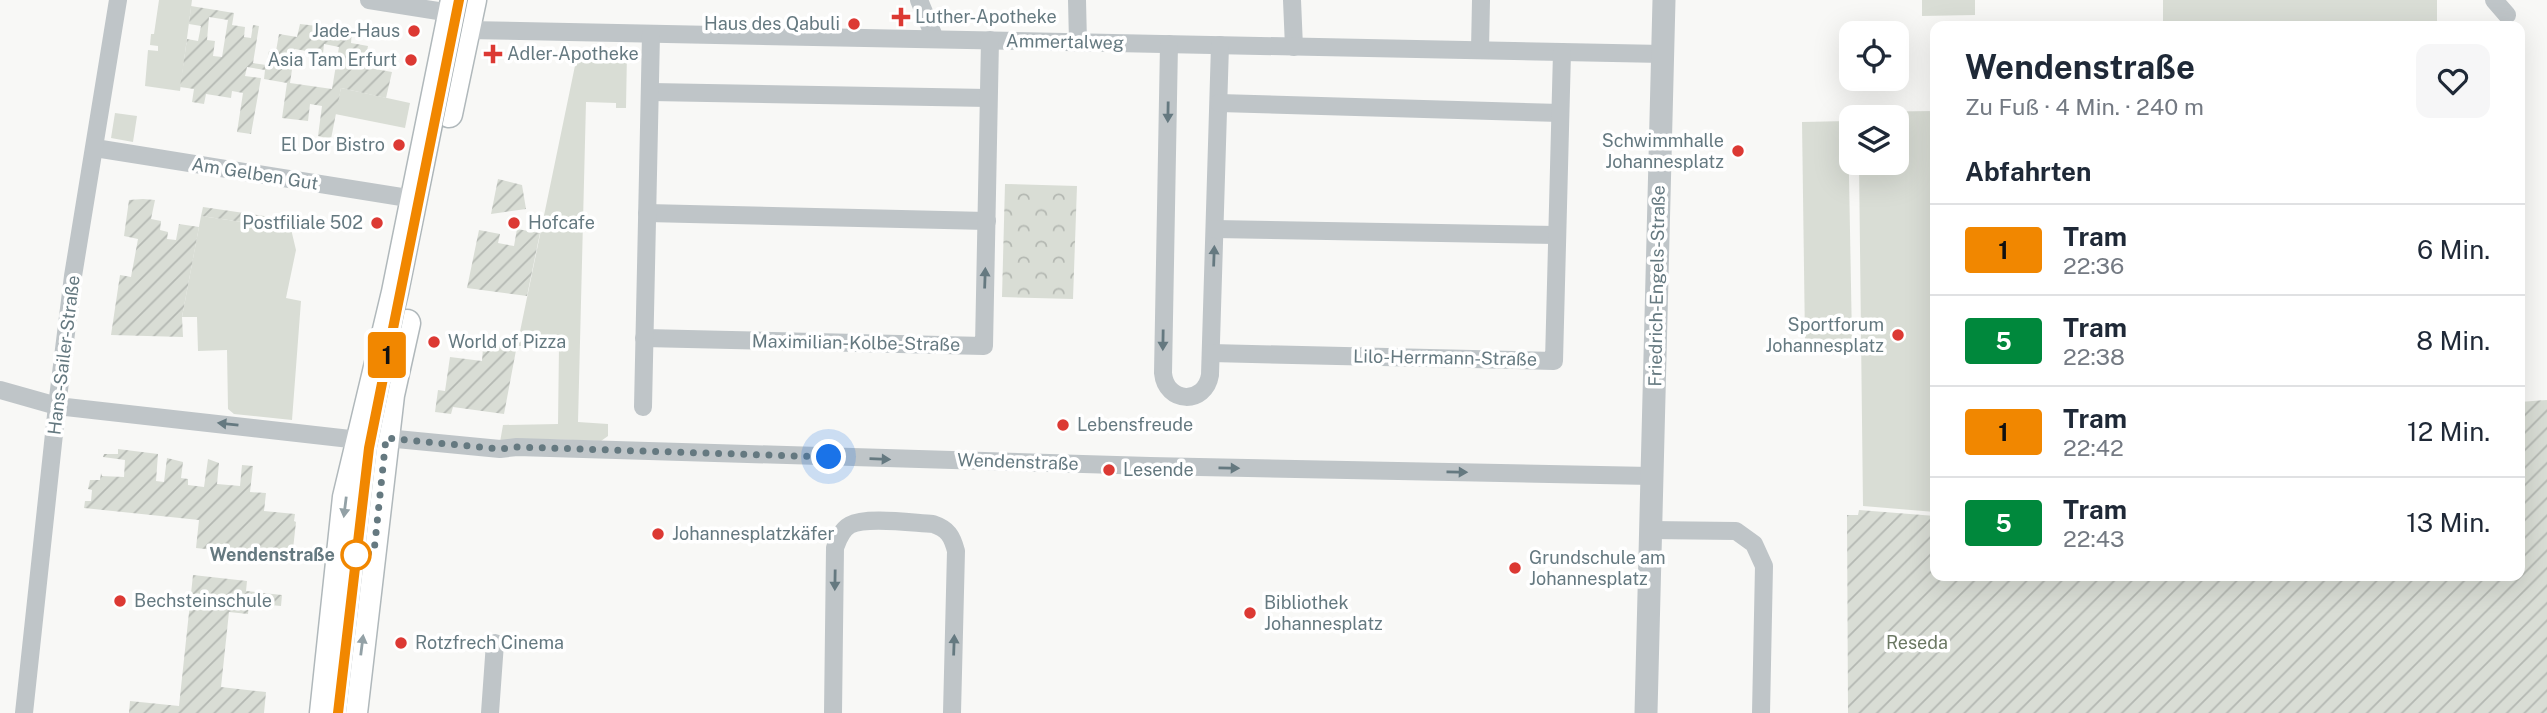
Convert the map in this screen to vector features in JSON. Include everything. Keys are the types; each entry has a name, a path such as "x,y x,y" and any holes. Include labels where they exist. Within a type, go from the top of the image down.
{"main road":[{"path":"323,713 346,498 378,369 414,200 461,11"},
{"path":"354,713 391,395 461,11"}],"street":[{"name":"Hans-Sailer-Straße","path":"24,713 73,276 118,0"},
{"name":"Ammertalweg","path":"369,0 651,34 1663,54"},
{"path":"919,0 935,40"},
{"path":"1077,0 1078,42"},
{"path":"1292,0 1294,47"},
{"path":"1480,50 1481,0"},
{"name":"Friedrich-Engels-Straße","path":"1646,713 1664,0"},
{"path":"2494,0 2507,15"},
{"path":"643,407 651,34"},
{"name":"Maximilian-Kolbe-Straße","path":"644,338 984,346 990,40"},
{"path":"1169,44 1163,373 1167,388 1186,398 1200,394 1209,382 1220,45"},
{"name":"Lilo-Herrmann-Straße","path":"1211,353 1554,361 1562,52"},
{"path":"651,92 988,98"},
{"path":"1219,103 1560,113"},
{"name":"Am Gelben Gut","path":"95,148 414,200"},
{"path":"647,213 987,221"},
{"path":"1215,229 1557,235"},
{"path":"0,390 57,405 359,440"},
{"name":"Wendenstraße","path":"386,438 500,449 517,447 1177,467 1651,476"},
{"path":"833,713 835,548 840,534 850,525 868,522 933,524 942,527 952,536 956,551 952,713"},
{"path":"1650,530 1736,531 1754,544 1764,566 1761,713"},
{"path":"490,713 495,643"}],"green space":[{"path":"159,0 192,0 180,91 145,86 148,50 158,51 158,46 150,45"},
{"path":"1922,0 1975,0 1975,15 1922,16"},
{"path":"2163,0 2437,0 2437,21 2163,21"},
{"path":"191,6 234,13 232,25 245,27 244,37 251,38 253,25 259,26 253,63 266,65 269,51 276,51 279,34 297,37 300,24 352,30 351,43 368,46 364,67 392,72 386,98 341,88 331,139 318,136 322,106 310,104 308,121 282,118 287,83 264,79 265,70 247,67 245,76 261,78 251,134 237,132 243,93 232,91 231,98 206,94 204,104 192,102 194,89 180,87 187,39 198,41 201,26 189,24","holes":["209,17 228,20 222,57 213,56 215,41 207,40","324,44 339,47 332,89 290,83 295,49 323,54"]},
{"path":"592,49 627,52 626,108 616,108 616,103 586,102 578,422 608,424 608,436 601,441 546,439 500,442 503,425 558,424 559,346 517,346 577,56"},
{"path":"341,88 410,103 405,128 335,114"},
{"name":"Sportforum Johannesplatz","path":"1909,111 1930,111 1930,512 1863,506 1859,175 1909,175"},
{"path":"115,113 137,116 133,142 111,138"},
{"path":"1839,121 1839,175 1849,175 1852,340 1805,341 1802,122"},
{"path":"498,179 522,185 526,209 491,214"},
{"path":"1005,184 1077,186 1073,299 1002,297"},
{"path":"129,200 155,200 151,219 161,221 160,230 168,232 167,239 176,240 179,224 199,227 182,317 183,337 111,335 120,275 131,277 138,239 124,236"},
{"path":"203,207 292,220 291,229 201,216"},
{"path":"201,216 291,229 296,250 286,298 301,301 292,420 234,414 228,409 227,350 198,351 197,317 182,317"},
{"path":"517,229 540,233 527,296 467,288 479,230 500,234 498,243 514,246"},
{"path":"459,337 517,345 504,414 453,407 451,414 435,412 438,390 445,391 450,357 482,361 483,348 458,344"},
{"name":"Reseda","path":"2547,400 2547,713 1848,713 1847,515 1858,515 1859,510 1930,516 1930,581 2525,581 2525,402"},
{"path":"118,449 158,454 156,481 164,482 167,458 183,462 181,478 188,479 188,485 204,487 208,459 219,463 217,484 240,486 242,465 253,466 250,492 266,493 264,511 295,514 292,558 196,548 199,520 84,508 85,501 91,501 92,490 88,489 90,480 100,480 101,473 102,476 124,477 125,460 103,457 104,454 118,454"},
{"path":"193,575 247,581 246,591 282,595 281,606 249,603 248,614 229,612 221,687 266,692 264,713 129,713 130,701 179,706"}],"tram line":[{"name":"1","path":"338,713 369,448 459,0"},
{"path":"345,713 376,448 467,0"}],"place":[{"name":"Luther-Apotheke","path":"901,17"},
{"name":"Haus des Qabuli","path":"854,24"},
{"name":"Jade-Haus","path":"414,31"},
{"name":"Adler-Apotheke","path":"493,54"},
{"name":"Asia Tam Erfurt","path":"411,60"},
{"name":"El Dor Bistro","path":"399,145"},
{"name":"Schwimmhalle Johannesplatz","path":"1738,151"},
{"name":"Postfiliale 502","path":"377,223"},
{"name":"Hofcafe","path":"514,223"},
{"name":"Sportforum Johannesplatz","path":"1898,335"},
{"name":"World of Pizza","path":"434,342"},
{"name":"Lebensfreude","path":"1063,425"},
{"name":"Lesende","path":"1109,470"},
{"name":"Johannesplatzkäfer","path":"658,534"},
{"name":"Wendenstraße","path":"356,555"},
{"name":"Grundschule am Johannesplatz","path":"1515,568"},
{"name":"Bechsteinschule","path":"120,601"},
{"name":"Bibliothek Johannesplatz","path":"1250,613"},
{"name":"Rotzfrech Cinema","path":"401,643"}],"route":[{"path":"356,555 374,552 386,438 500,449 517,447 829,457"}]}
